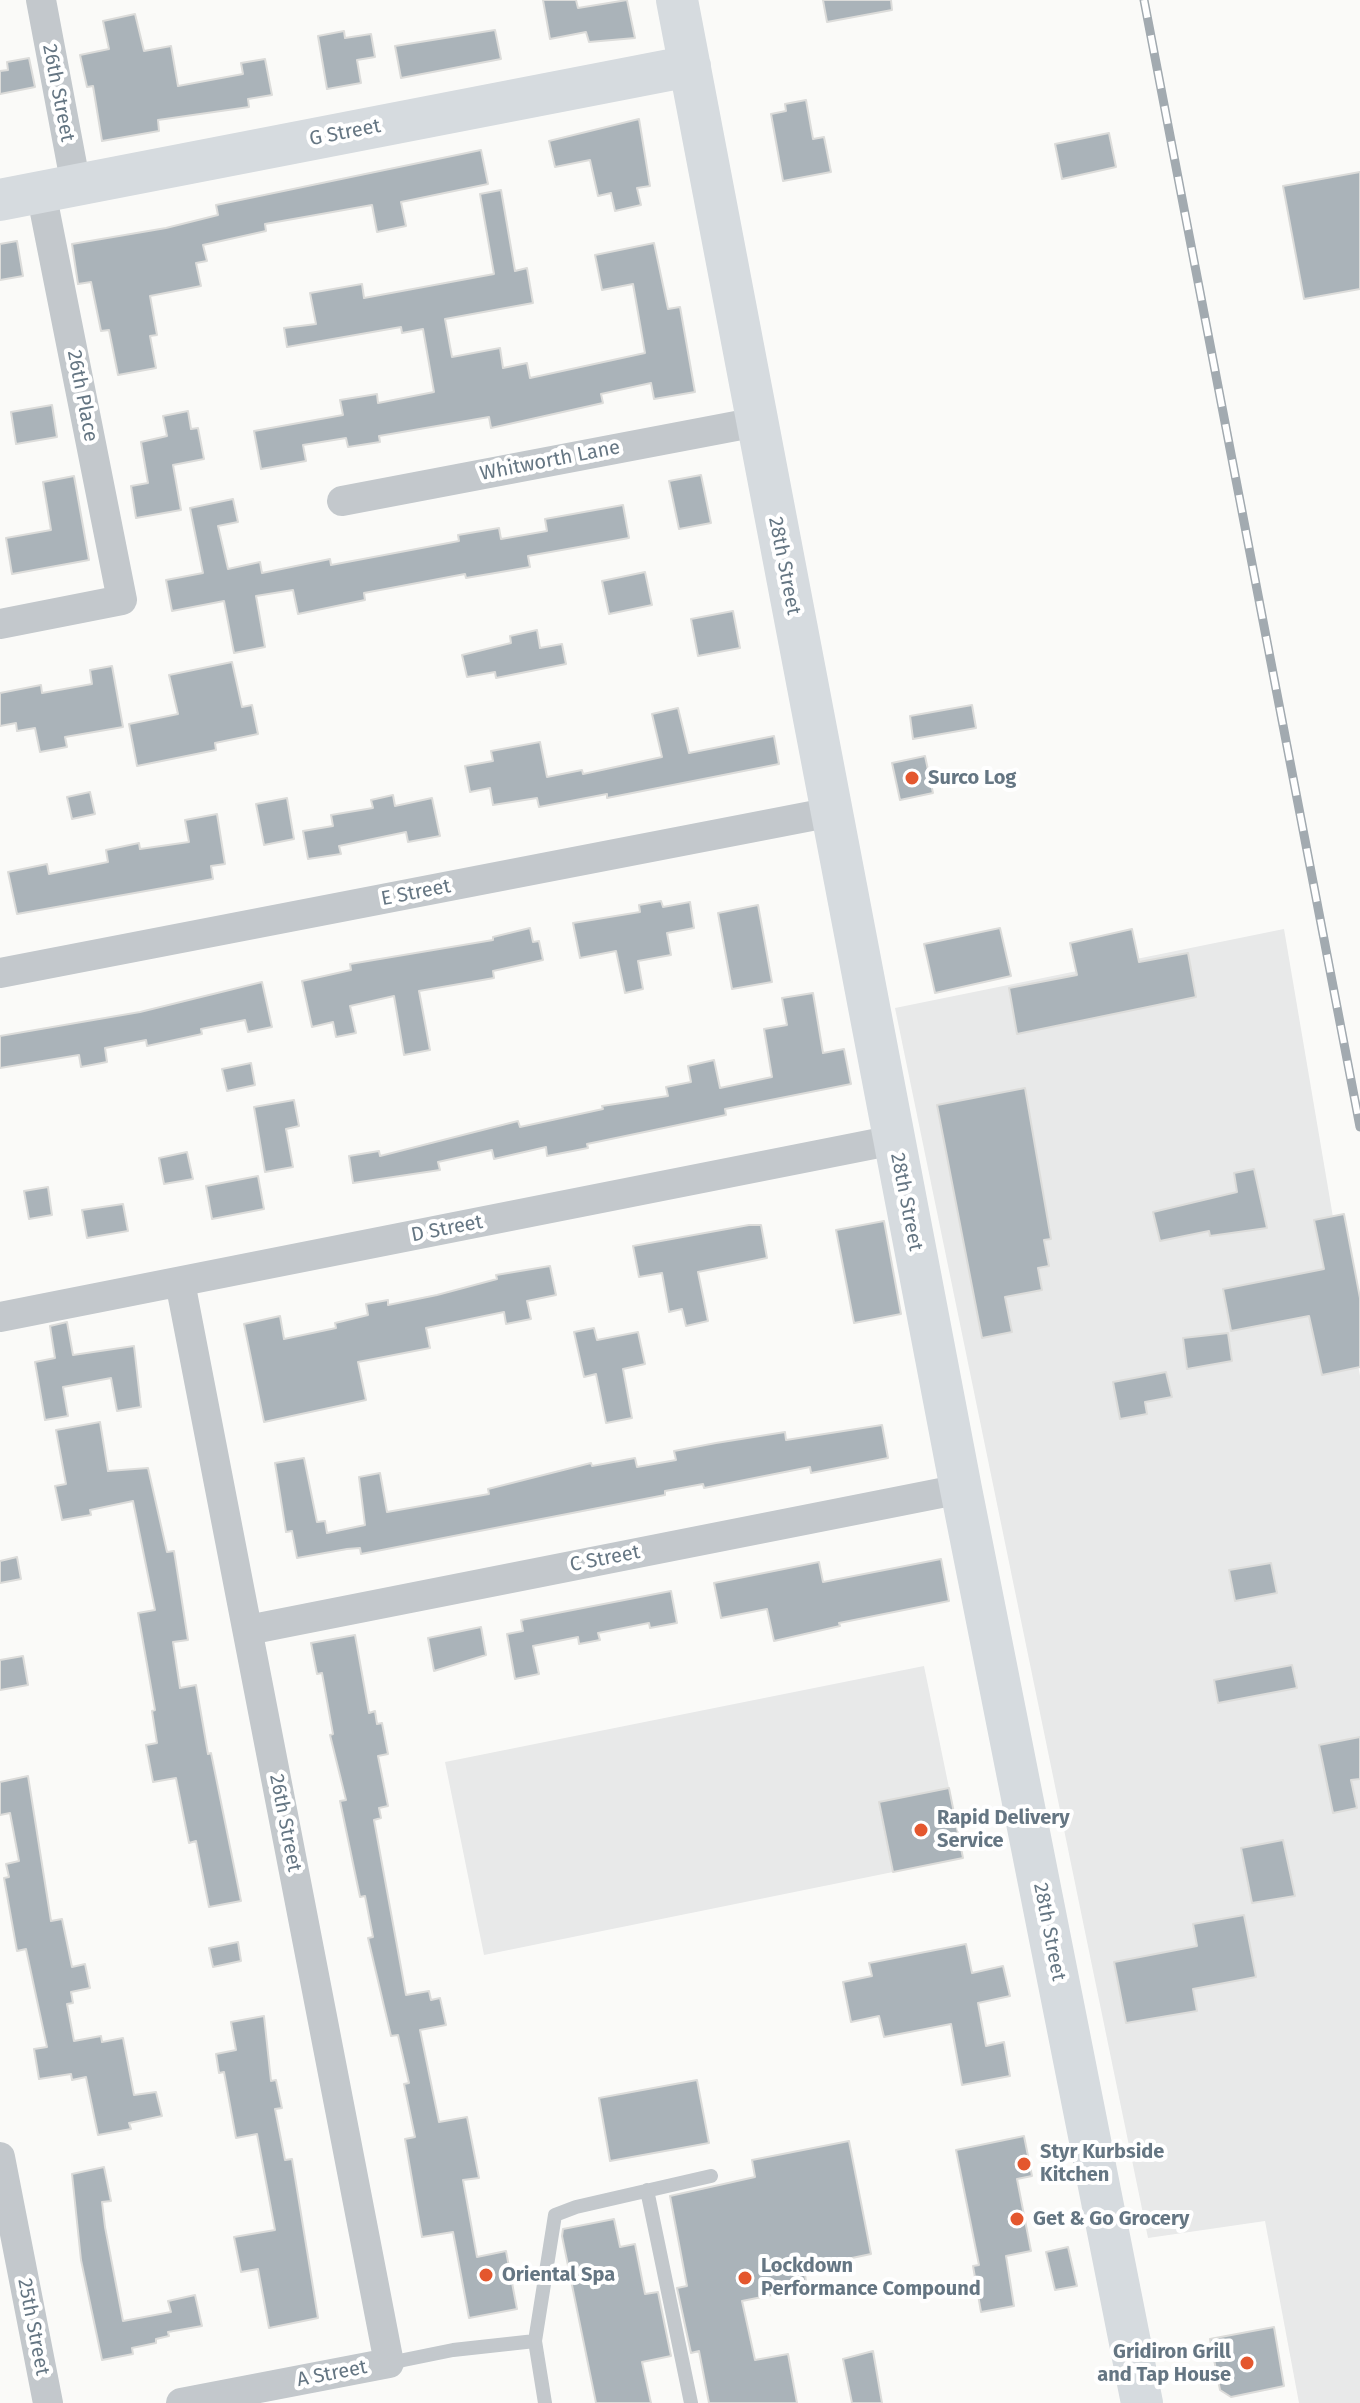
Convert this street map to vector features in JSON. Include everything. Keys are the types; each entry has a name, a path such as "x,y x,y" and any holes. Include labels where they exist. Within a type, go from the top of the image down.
{"main road":[{"name":"28th Street","path":"677,0 961,1489 1142,2403"},
{"name":"G Street","path":"0,200 690,66"}],"street":[{"name":"26th Street","path":"41,0 59,189"},
{"name":"26th Place","path":"0,624 122,600 59,189"},
{"name":"Whitworth Lane","path":"342,501 757,422"},
{"name":"E Street","path":"0,973 832,812"},
{"name":"D Street","path":"0,1317 894,1140"},
{"name":"26th Street","path":"180,1282 389,2363"},
{"name":"C Street","path":"248,1630 961,1489"},
{"name":"25th Street","path":"0,2157 48,2403"},
{"name":"A Street","path":"181,2403 389,2363"}],"lane":[{"path":"545,2403 535,2341 555,2215 711,2176"},
{"path":"647,2190 691,2403"},
{"path":"389,2363 453,2350 535,2341"}],"shaded area":[{"path":"1284,929 1360,1376 1360,2403 1299,2403 1265,2221 1148,2238 895,1008"},
{"name":"Rapid Delivery Service","path":"924,1666 949,1788 879,1803 893,1872 484,1955 445,1762"}],"building":[{"path":"543,0 576,0 578,8 627,0 635,38 589,42 586,32 550,39"},
{"path":"823,0 891,0 892,10 827,22"},
{"path":"135,14 144,51 171,46 178,86 243,74 241,63 265,59 272,95 248,99 249,107 158,120 159,131 102,141 93,86 87,87 80,55 109,49 103,21"},
{"path":"495,30 501,59 401,78 395,46"},
{"path":"344,31 345,38 371,34 375,57 357,60 361,83 327,89 318,36"},
{"path":"29,58 35,87 0,94 0,71 8,70 7,62"},
{"path":"806,100 813,139 824,137 831,172 783,181 771,114 786,111 785,104"},
{"path":"639,119 650,186 637,188 641,205 615,211 611,193 598,196 590,160 555,167 549,141"},
{"path":"1109,133 1116,167 1062,179 1055,144"},
{"path":"481,150 488,184 401,202 406,226 377,232 372,205 265,224 266,231 203,245 207,261 196,263 201,286 150,296 157,335 150,336 156,368 118,375 109,330 101,331 91,282 78,284 72,244 166,228 218,215 216,205"},
{"path":"1360,172 1360,289 1304,299 1283,186"},
{"path":"501,190 515,271 527,268 533,303 445,319 452,357 500,348 503,368 527,363 530,378 645,353 633,284 602,290 595,255 654,243 668,309 680,307 695,392 654,399 651,383 601,394 603,403 491,428 489,417 379,436 380,442 348,447 346,438 303,445 306,461 261,469 254,431 343,415 340,400 377,394 378,403 434,392 423,329 402,333 401,327 287,347 284,328 316,324 310,293 362,284 364,298 494,274 480,194"},
{"path":"17,241 23,276 0,280 0,244"},
{"path":"52,405 57,437 16,444 11,412"},
{"path":"188,411 191,429 198,428 204,459 173,465 181,510 136,518 131,486 148,483 141,442 167,436 163,416"},
{"path":"701,475 711,523 679,529 669,481"},
{"path":"74,476 89,560 12,574 6,538 51,530 43,482"},
{"path":"233,499 238,522 218,526 228,569 260,562 262,573 330,559 331,565 459,541 458,535 499,528 501,539 547,531 545,519 623,505 629,538 528,556 530,567 466,578 465,574 364,593 365,600 298,614 293,590 256,596 265,647 234,653 224,601 172,611 166,580 203,573 190,508"},
{"path":"645,572 652,605 609,614 602,581"},
{"path":"733,611 740,648 698,656 691,619"},
{"path":"537,630 540,648 562,644 566,664 496,678 495,672 467,677 462,655 511,643 510,636"},
{"path":"232,662 242,707 252,705 258,734 215,743 216,750 137,766 129,724 178,714 169,675"},
{"path":"112,666 123,727 65,737 67,747 40,752 35,728 17,731 16,723 0,726 0,693 41,685 42,693 92,684 90,670"},
{"path":"972,705 976,728 913,739 910,716"},
{"path":"678,708 689,753 774,736 779,764 607,798 607,794 539,807 537,798 493,805 490,788 470,792 465,766 493,761 491,751 540,742 547,777 582,770 583,774 662,757 652,714"},
{"name":"Surco Log","path":"925,756 933,793 900,800 892,763"},
{"path":"90,792 95,814 72,819 67,797"},
{"path":"393,795 395,806 432,798 440,836 408,842 406,832 339,846 341,854 308,859 303,831 333,826 331,815 373,808 371,800"},
{"path":"287,798 294,839 264,845 256,804"},
{"path":"217,814 225,864 211,866 213,879 17,914 8,872 47,864 49,874 108,862 106,850 139,843 140,849 189,842 185,820"},
{"path":"661,901 663,907 690,902 694,928 667,933 671,955 638,961 643,989 625,993 616,951 580,958 573,923 640,912 639,905"},
{"path":"758,905 772,982 732,989 718,913"},
{"path":"530,928 533,942 539,941 543,960 493,971 494,978 419,991 430,1050 404,1055 394,996 350,1006 356,1033 336,1037 333,1022 312,1027 302,981 351,970 350,964 493,940 493,937"},
{"path":"1000,928 1011,976 935,993 924,944"},
{"path":"1132,929 1139,962 1188,953 1196,997 1017,1034 1009,988 1077,975 1070,943"},
{"path":"262,982 272,1027 248,1032 245,1020 201,1029 202,1034 147,1046 146,1040 105,1048 107,1062 81,1067 79,1055 0,1068 0,1036 140,1012"},
{"path":"813,993 823,1053 844,1049 851,1084 725,1109 726,1115 587,1144 588,1148 547,1156 546,1147 494,1159 492,1150 438,1162 440,1170 353,1183 349,1156 379,1151 380,1156 518,1121 520,1127 603,1109 602,1106 668,1096 666,1087 691,1082 688,1066 714,1060 720,1088 772,1077 764,1029 787,1025 782,998"},
{"path":"251,1063 255,1085 227,1091 222,1069"},
{"path":"1025,1088 1051,1239 1044,1240 1049,1266 1038,1268 1042,1290 1005,1297 1012,1332 982,1338 937,1105"},
{"path":"294,1100 299,1126 286,1129 293,1167 265,1172 254,1107"},
{"path":"187,1152 193,1179 164,1184 159,1158"},
{"path":"1254,1169 1267,1228 1210,1236 1209,1231 1160,1241 1153,1212 1237,1192 1234,1173"},
{"path":"258,1176 264,1209 212,1219 206,1186"},
{"path":"48,1187 52,1215 29,1219 24,1191"},
{"path":"123,1204 128,1231 87,1238 82,1210"},
{"path":"1344,1214 1360,1298 1360,1367 1322,1375 1309,1316 1231,1331 1223,1289 1324,1269 1314,1220"},
{"path":"884,1221 901,1314 854,1323 836,1230"},
{"path":"761,1225 767,1258 698,1272 708,1321 686,1326 682,1309 669,1312 662,1273 639,1277 633,1246"},
{"path":"550,1266 556,1295 527,1301 531,1319 506,1324 504,1312 426,1328 430,1348 358,1362 366,1400 264,1422 244,1324 280,1316 284,1339 336,1328 335,1323 368,1315 366,1304 388,1300 388,1305 437,1295 497,1279 496,1275"},
{"path":"67,1322 73,1355 134,1346 141,1407 117,1411 111,1378 63,1387 68,1416 45,1420 35,1362 55,1358 50,1326"},
{"path":"594,1328 597,1340 638,1332 645,1364 623,1369 632,1418 606,1423 596,1374 584,1377 574,1332"},
{"path":"1228,1333 1232,1361 1187,1369 1183,1338"},
{"path":"1166,1372 1172,1397 1145,1402 1147,1414 1120,1419 1113,1382"},
{"path":"100,1422 108,1471 148,1468 167,1552 174,1551 188,1640 173,1642 180,1688 196,1685 241,1901 209,1907 196,1841 189,1843 176,1778 153,1782 146,1745 157,1743 152,1711 155,1710 138,1613 155,1610 133,1501 90,1510 91,1515 62,1520 55,1486 66,1484 56,1430"},
{"path":"882,1425 888,1458 811,1473 810,1467 704,1488 703,1484 665,1491 665,1495 361,1554 360,1548 297,1558 292,1531 286,1532 275,1463 304,1458 317,1522 325,1521 327,1533 365,1525 359,1477 380,1473 387,1512 489,1494 488,1489 591,1463 592,1466 635,1458 637,1467 676,1460 674,1451 716,1443 785,1432 786,1440"},
{"path":"17,1557 21,1579 0,1583 0,1561"},
{"path":"941,1559 949,1601 839,1623 840,1626 774,1641 767,1609 721,1618 714,1583 819,1562 823,1582"},
{"path":"1271,1563 1277,1593 1235,1601 1229,1570"},
{"path":"671,1591 677,1623 650,1628 649,1623 598,1633 600,1640 579,1644 578,1637 533,1646 539,1674 515,1679 507,1634 523,1631 521,1620"},
{"path":"481,1627 486,1655 434,1671 428,1638"},
{"path":"355,1635 369,1713 375,1711 377,1724 382,1723 388,1754 378,1756 388,1806 379,1808 381,1818 374,1820 406,1995 429,1991 431,2000 440,1998 446,2025 420,2030 439,2122 467,2117 479,2178 463,2180 477,2257 506,2251 517,2309 469,2318 453,2232 422,2237 405,2139 415,2137 404,2084 409,2083 398,2035 391,2036 368,1938 373,1937 365,1896 360,1897 340,1801 346,1800 330,1735 333,1734 322,1673 317,1674 311,1643"},
{"path":"23,1656 28,1685 0,1690 0,1660"},
{"path":"1292,1665 1297,1688 1218,1703 1214,1680"},
{"path":"1360,1737 1360,1779 1351,1780 1357,1808 1333,1813 1319,1745"},
{"path":"28,1776 51,1921 62,1919 72,1967 85,1964 90,1988 71,1992 73,2003 67,2004 74,2041 101,2036 102,2042 123,2038 134,2095 156,2092 162,2116 129,2123 131,2129 98,2135 86,2077 72,2080 71,2074 39,2079 34,2049 47,2047 26,1949 17,1951 4,1878 9,1877 6,1864 19,1861 10,1813 0,1815 0,1782"},
{"name":"Rapid Delivery Service","path":"949,1788 963,1858 893,1872 879,1802"},
{"path":"1283,1840 1295,1896 1252,1903 1241,1848"},
{"path":"1244,1915 1256,1977 1193,1989 1197,2011 1126,2023 1114,1962 1197,1946 1193,1924"},
{"path":"238,1942 241,1961 213,1967 209,1948"},
{"path":"966,1944 972,1973 1003,1966 1010,1996 978,2003 986,2046 1004,2042 1010,2076 962,2085 951,2024 884,2037 879,2016 851,2022 843,1982 872,1976 869,1963"},
{"path":"264,2016 271,2081 276,2080 282,2108 275,2109 285,2160 292,2159 318,2318 269,2328 258,2269 241,2272 234,2237 275,2230 257,2134 236,2138 224,2072 219,2073 216,2054 236,2050 231,2022"},
{"path":"697,2080 709,2143 610,2161 599,2098"},
{"path":"1024,2136 1032,2176 1017,2179 1031,2251 1006,2256 1014,2306 981,2312 973,2266 979,2265 956,2150"},
{"name":"Lockdown Performance Compound","path":"849,2141 871,2254 804,2268 807,2288 742,2301 755,2360 788,2354 797,2403 709,2403 699,2351 691,2353 677,2288 687,2286 670,2196 755,2177 752,2160"},
{"path":"104,2167 111,2201 102,2202 105,2227 123,2321 171,2312 168,2301 195,2295 202,2326 168,2332 169,2336 156,2339 156,2343 132,2348 133,2354 102,2360 81,2260 72,2174"},
{"path":"614,2219 620,2247 635,2244 645,2294 658,2292 671,2356 642,2362 651,2403 596,2403 562,2236 563,2229"},
{"path":"1068,2247 1077,2286 1055,2290 1046,2252"},
{"name":"Gridiron Grill and Tap House","path":"1274,2327 1284,2386 1231,2397 1220,2390 1210,2339"},
{"name":"Lockdown Performance Compound","path":"873,2351 882,2403 852,2403 843,2359"}],"railway":[{"path":"1144,0 1360,1127"}],"place":[{"name":"Surco Log","path":"912,778"},
{"name":"Rapid Delivery Service","path":"921,1830"},
{"name":"Styr Kurbside Kitchen","path":"1024,2164"},
{"name":"Get & Go Grocery","path":"1017,2219"},
{"name":"Oriental Spa","path":"486,2275"},
{"name":"Lockdown Performance Compound","path":"745,2278"},
{"name":"Gridiron Grill and Tap House","path":"1247,2363"}]}
